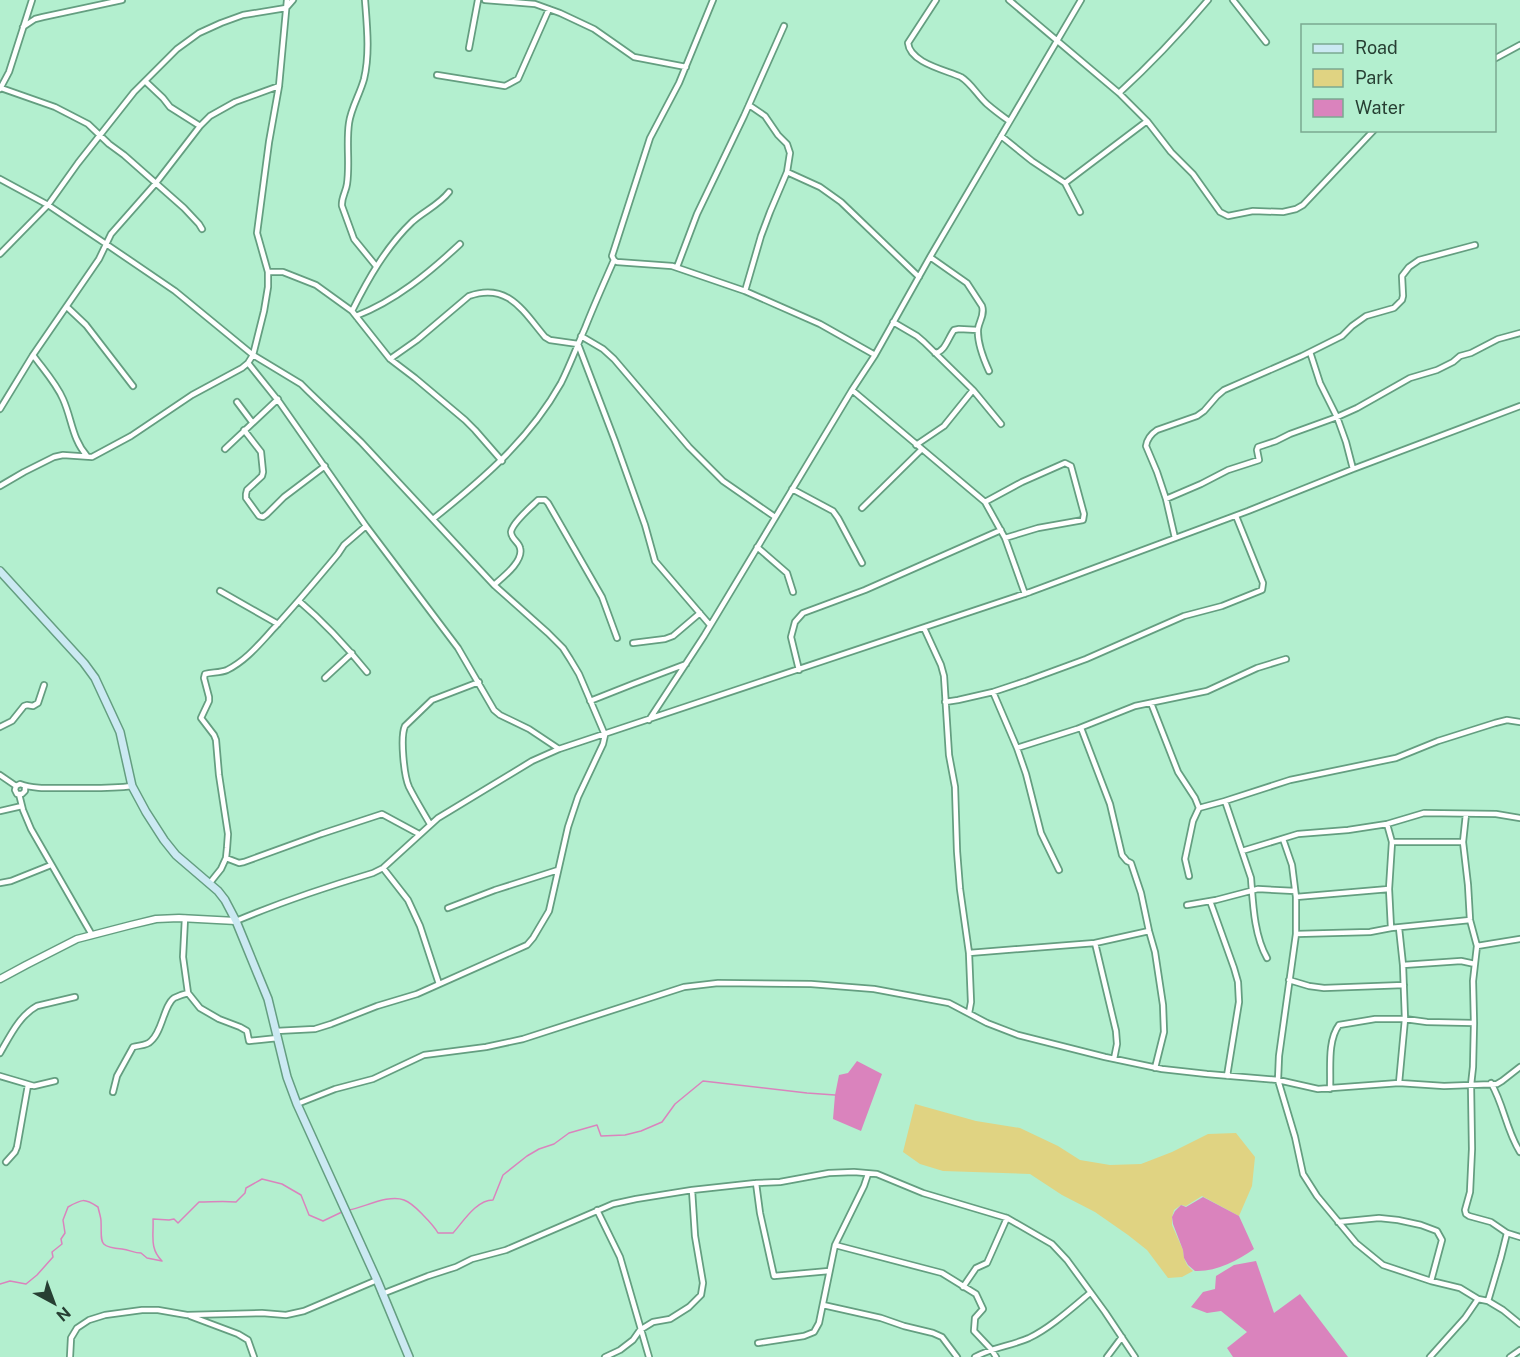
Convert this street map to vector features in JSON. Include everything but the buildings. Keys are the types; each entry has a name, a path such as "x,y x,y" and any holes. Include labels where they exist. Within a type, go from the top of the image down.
{"main road":[{"path":"0,571 95,678 120,732 132,786 146,812 177,855 225,900 236,921 268,999 287,1077 297,1104 377,1280 409,1357"}],"street":[{"path":"32,0 9,72 0,89 55,107 88,124 184,208 202,229"},
{"path":"22,27 35,19 122,0"},
{"path":"0,486 54,457 63,455 92,457 131,436 192,396 242,368 253,355 268,287 268,272 257,233 279,86 287,0"},
{"path":"0,254 48,205 78,162 134,92 177,49 199,33 243,15 286,8 293,0"},
{"path":"365,0 366,63 363,81 349,122 347,183 342,206 354,239 376,266"},
{"path":"470,48 478,0"},
{"path":"485,0 527,3 549,9 594,29 634,57 686,67"},
{"path":"433,519 502,461 533,425 560,383 614,261 612,256 650,138 679,83 713,0"},
{"path":"936,0 908,43 908,47 933,66 964,79 986,104 1009,122"},
{"path":"1009,0 1119,93 1193,174 1220,212 1228,216 1253,211 1283,212 1303,205 1372,132"},
{"path":"649,720 686,664 875,355 1000,136 1081,0"},
{"path":"1119,93 1171,43 1208,0"},
{"path":"1233,0 1266,42"},
{"path":"437,75 505,86 518,79 549,9"},
{"path":"677,267 697,214 784,26"},
{"path":"1496,58 1520,45"},
{"path":"145,81 170,107 200,126"},
{"path":"0,409 33,355 99,259 111,234 156,183 200,126 210,116 235,102 279,86"},
{"path":"745,291 761,236 787,172 790,153 787,144 765,116 749,105"},
{"path":"1065,183 1147,121"},
{"path":"1000,136 1065,183 1080,212"},
{"path":"787,172 820,187 841,202 919,277"},
{"path":"0,179 48,205 106,244 175,291 253,355 301,384 361,442 494,585 563,648 579,674 605,735 578,797 568,827 549,911 533,938 527,945 417,994 315,1029 277,1034 249,1041 247,1032 200,1008 188,993 183,957 185,918"},
{"path":"352,311 376,266 414,220 443,200 449,192"},
{"path":"356,316 378,307 428,273 460,244"},
{"path":"1175,538 1166,499 1146,446 1149,437 1157,430 1199,415 1224,390 1342,336 1366,316 1394,308 1403,296 1402,276 1414,262 1475,245"},
{"path":"930,257 967,283 984,310 978,330 983,359 989,371"},
{"path":"614,261 677,267 745,291 820,324 875,355"},
{"path":"268,272 283,272 316,285 352,311 390,359 470,425 502,461"},
{"path":"390,359 417,340 469,296 479,292 500,293 512,300 544,337 578,344"},
{"path":"67,307 86,325 133,386"},
{"path":"893,322 917,336 973,390 1001,424"},
{"path":"935,353 942,349 954,330 959,328 978,330"},
{"path":"1166,499 1228,470 1258,460 1258,447 1337,417 1410,378 1437,370 1454,362 1460,356 1498,339 1520,333"},
{"path":"581,336 614,358 689,447 723,481 775,517"},
{"path":"578,344 645,525 655,561 710,625"},
{"path":"1310,352 1320,383 1337,417 1353,469"},
{"path":"33,355 64,400 72,429 87,456"},
{"path":"248,363 278,399 366,526 458,648 494,710 559,749"},
{"path":"852,390 986,502 1005,538 1025,594"},
{"path":"916,444 944,426 973,390"},
{"path":"225,449 278,399"},
{"path":"237,402 252,422"},
{"path":"0,979 77,939 156,919 236,921 304,894 373,873 383,868 438,818 501,778 559,749 1025,594 1236,516 1520,406"},
{"path":"244,430 261,452 262,476 247,490 246,494 246,498 258,516 263,517 284,497 325,466"},
{"path":"862,508 922,449"},
{"path":"986,502 1022,482 1065,463 1071,466 1084,514 1083,520 1038,528 1005,538"},
{"path":"792,489 833,511 862,563"},
{"path":"494,585 512,568 521,555 520,546 511,532 514,525 538,500 544,500 549,503 602,597 616,638"},
{"path":"945,702 993,692 1086,659 1184,616 1222,606 1262,590 1263,583 1236,516"},
{"path":"209,885 226,858 228,834 216,740 201,718 209,701 205,675 227,669 248,656 299,601 344,545 366,526"},
{"path":"799,670 791,637 795,622 803,613 865,590 1001,530"},
{"path":"757,547 788,573 793,592"},
{"path":"220,591 278,624"},
{"path":"299,601 324,622 367,672"},
{"path":"633,643 673,636 700,613"},
{"path":"924,628 944,676 949,755 955,787 960,889 969,953 971,1002 969,1013"},
{"path":"325,678 352,653"},
{"path":"1017,748 1081,728 1135,706 1207,691 1257,668 1286,659"},
{"path":"590,701 686,664"},
{"path":"430,824 406,780 402,746 403,729 432,700 478,682"},
{"path":"0,727 12,721 24,706 33,706 38,703 44,685"},
{"path":"993,692 1026,774 1039,828 1059,870"},
{"path":"1151,703 1178,772 1199,808 1193,821 1185,860 1189,876"},
{"path":"1199,808 1290,780 1396,758 1438,741 1495,723 1507,720 1520,722"},
{"path":"1081,728 1110,804 1122,855 1131,863 1141,893 1155,951 1164,1021 1161,1048 1155,1068"},
{"path":"0,775 16,786"},
{"path":"16,786 22,784 25,787 114,789 132,786"},
{"path":"16,786 15,790 20,794 30,829 92,935"},
{"path":"20,794 25,791 25,787"},
{"path":"1225,801 1251,878 1260,943 1267,958"},
{"path":"0,811 22,806"},
{"path":"1242,851 1304,833 1387,824 1424,813 1496,814 1520,818"},
{"path":"226,858 239,863 244,862 382,814 419,834"},
{"path":"1466,814 1463,842 1470,920 1477,946 1473,981 1472,1160 1470,1192 1465,1210 1466,1214 1491,1222 1507,1233 1520,1237"},
{"path":"1387,824 1392,842 1389,888 1391,928"},
{"path":"1283,839 1292,865 1296,894 1296,934 1279,1056 1278,1080 1303,1174 1317,1196 1356,1243 1383,1265 1460,1288 1478,1299 1488,1301 1520,1324"},
{"path":"1392,842 1463,842"},
{"path":"0,883 51,866"},
{"path":"383,868 408,900 420,926 438,984"},
{"path":"448,908 558,870"},
{"path":"1187,905 1210,902 1257,889 1296,894 1389,888"},
{"path":"1210,902 1234,968 1240,992 1227,1076"},
{"path":"1296,934 1370,932 1470,920"},
{"path":"1399,928 1405,1019 1399,1083"},
{"path":"969,953 1095,943 1149,931"},
{"path":"1477,946 1520,939"},
{"path":"1095,943 1116,1031 1118,1044 1114,1059"},
{"path":"1403,965 1461,961 1475,964"},
{"path":"1289,980 1324,988 1404,985"},
{"path":"297,1104 335,1089 373,1079 424,1055 486,1047 523,1039 684,987 718,983 832,985 874,989 949,1002 987,1023 1018,1035 1114,1059 1155,1068 1278,1080 1318,1089 1399,1083 1444,1086 1497,1084 1520,1067"},
{"path":"113,1092 117,1076 133,1047 151,1042 170,1002 188,993"},
{"path":"0,1053 12,1031 31,1009 75,997"},
{"path":"1330,1089 1332,1047 1336,1029 1340,1025 1375,1019 1474,1023"},
{"path":"0,1076 28,1085 41,1085 55,1081"},
{"path":"1491,1083 1501,1103 1511,1136 1520,1152"},
{"path":"6,1162 15,1152 28,1085"},
{"path":"382,1294 472,1259 506,1250 597,1210 636,1198 780,1182 829,1173 854,1172 877,1174 923,1192 1007,1218 1052,1244 1106,1312 1135,1357"},
{"path":"758,1343 804,1336 814,1332 819,1323 835,1245 868,1174"},
{"path":"756,1183 774,1276 829,1270"},
{"path":"605,1357 620,1350 633,1340 640,1330 653,1322 670,1319 689,1308 701,1295 703,1283 695,1236 692,1190"},
{"path":"597,1210 620,1257 649,1357"},
{"path":"963,1287 976,1268 987,1263 1007,1218"},
{"path":"1338,1222 1379,1218 1421,1225 1437,1231 1442,1240 1431,1281"},
{"path":"1488,1301 1507,1233"},
{"path":"835,1245 942,1273 976,1294 983,1309 975,1318 974,1331 996,1357"},
{"path":"187,1315 262,1313 286,1315 304,1311 377,1280"},
{"path":"975,1357 991,1349 1030,1337 1090,1293"},
{"path":"1430,1357 1465,1318 1478,1299"},
{"path":"823,1305 933,1333 942,1338 957,1357"},
{"path":"70,1357 73,1332 80,1325 105,1315 142,1310 187,1315 238,1334 248,1340 254,1357"},
{"path":"1107,1357 1122,1336"},
{"path":"1510,1357 1520,1350"}],"green space":[{"path":"915,1104 976,1121 1020,1128 1058,1146 1080,1160 1110,1165 1141,1164 1208,1134 1236,1133 1255,1157 1252,1186 1239,1216 1202,1196 1174,1210 1172,1225 1187,1265 1193,1271 1182,1277 1168,1278 1147,1250 1128,1235 1095,1212 1062,1195 1030,1174 943,1171 920,1164 903,1152"}],"water":[{"path":"857,1061 882,1074 861,1131 833,1119 839,1075 848,1073"},
{"path":"1203,1197 1239,1216 1254,1249 1226,1265 1211,1270 1195,1271 1184,1258 1172,1217 1181,1205 1186,1207"},
{"path":"1256,1261 1274,1313 1300,1294 1348,1357 1233,1357 1227,1348 1247,1332 1221,1311 1207,1313 1191,1307 1203,1292 1215,1289 1216,1276 1234,1265"}],"waterway":[{"path":"349,1210 384,1200 398,1199 407,1201 415,1207 438,1233 453,1233 476,1208 493,1200 503,1175 527,1156 554,1144 569,1133 597,1125 601,1136 625,1135 641,1131 662,1122 675,1104 703,1081 835,1095"},
{"path":"0,1284 10,1281 26,1284 37,1275 53,1257 52,1252 62,1244 61,1239 65,1233 63,1220 68,1207 80,1201 86,1201 98,1207 101,1219 101,1239 105,1245 141,1253 147,1258 162,1261 155,1251 153,1219 174,1219 178,1223 199,1202 236,1202 245,1193 246,1188 262,1179 282,1184 301,1195 309,1215 323,1221 344,1211"}]}
